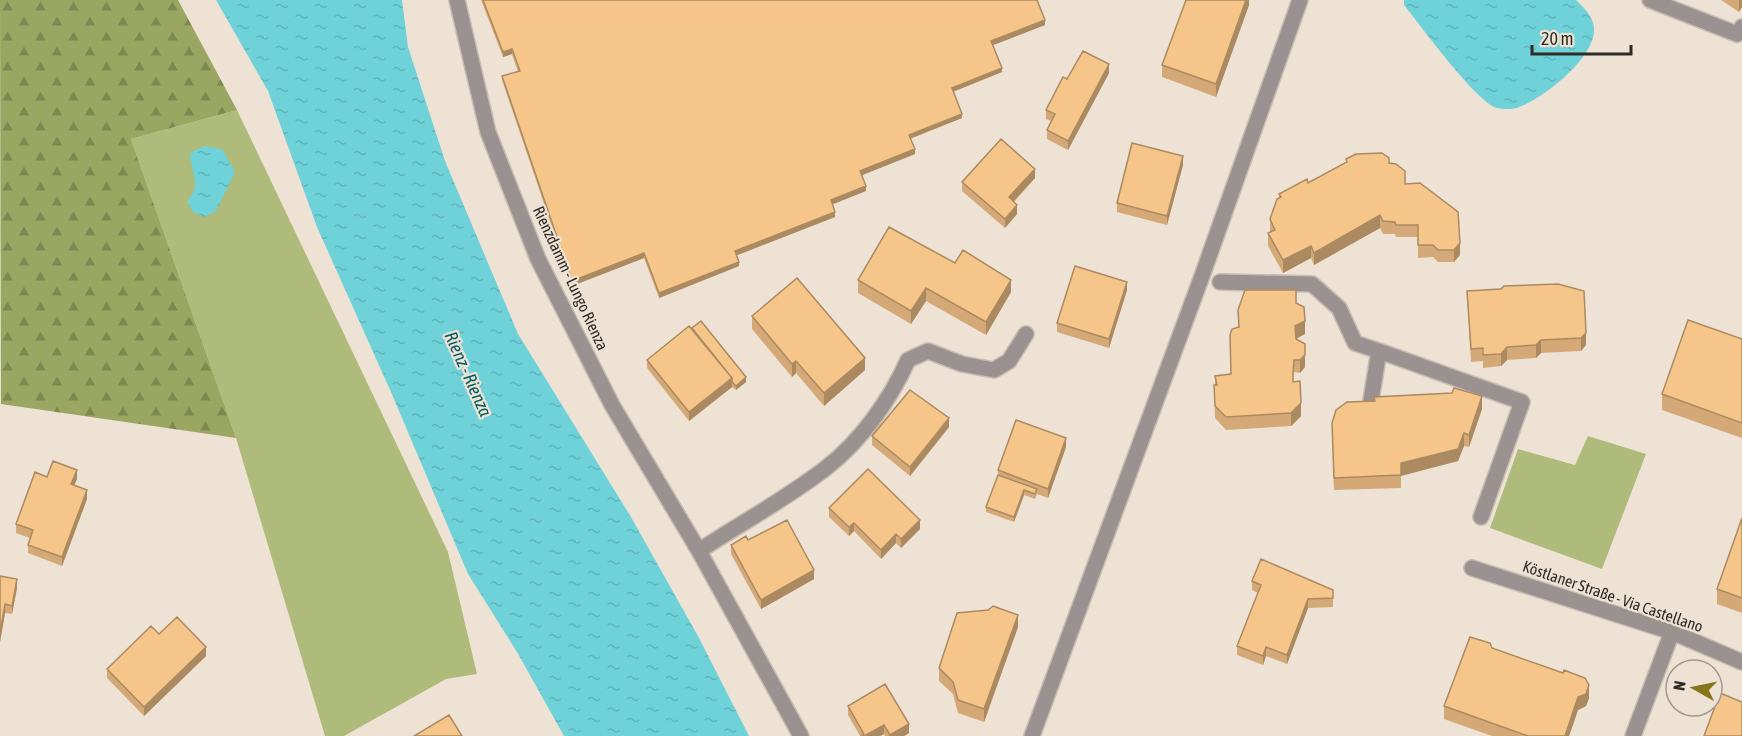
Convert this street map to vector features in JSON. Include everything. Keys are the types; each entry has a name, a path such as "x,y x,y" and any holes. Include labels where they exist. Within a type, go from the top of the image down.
{"street":[{"name":"Rienzdamm - Lungo Rienza","path":"457,0 488,132 538,259 612,405 699,550 801,736"},
{"path":"1032,736 1300,0"},
{"path":"1650,0 1737,34 1742,27"},
{"path":"1220,282 1312,284 1339,308 1355,343 1522,402 1481,516"},
{"path":"699,550 827,468 868,426 908,360 928,351 962,364 994,370 1009,362 1026,334"},
{"path":"1371,400 1379,351"},
{"name":"Köstlaner Straße - Via Castellano","path":"1472,567 1672,632 1742,662"},
{"path":"1633,736 1672,632"}],"green space":[{"path":"0,0 178,0 237,110 131,139 236,438 1,404"},
{"path":"237,110 448,552 477,674 446,679 344,736 325,736 236,438 131,139"},
{"path":"1588,436 1646,454 1602,569 1490,528 1518,449 1575,465"}],"water":[{"name":"Rienz - Rienza","path":"216,0 402,0 408,47 445,161 518,334 631,517 699,638 749,736 564,736 517,652 468,574 391,392 317,227 268,91"},
{"path":"1404,0 1576,0 1591,18 1594,26 1592,42 1566,76 1541,95 1517,108 1497,108 1476,93 1463,78 1404,5"},
{"path":"204,146 222,149 235,172 216,211 204,217 193,212 187,201 192,195 195,184 190,153"}],"building":[{"path":"483,0 1037,0 1045,20 991,41 1002,68 952,88 962,114 909,135 915,149 860,171 866,186 831,200 835,212 735,251 739,262 659,293 644,253 572,281 502,76 520,71 512,49 503,52"},
{"path":"1186,0 1246,0 1216,84 1162,65"},
{"path":"1083,51 1109,64 1068,141 1047,130 1055,114 1046,110 1063,77 1067,79"},
{"path":"1001,139 1035,169 1009,197 1017,205 1005,219 962,182"},
{"path":"1132,143 1183,156 1167,216 1117,203"},
{"path":"1382,153 1389,158 1389,163 1396,164 1405,171 1405,184 1420,183 1458,212 1460,243 1454,250 1438,250 1433,245 1418,245 1418,225 1396,225 1395,222 1383,221 1380,215 1314,253 1311,246 1283,260 1268,233 1275,230 1270,219 1277,199 1281,197 1279,194 1307,179 1308,183 1347,162 1346,159 1356,154"},
{"path":"889,227 955,263 963,250 1011,280 986,322 926,288 911,311 858,280"},
{"path":"1075,266 1127,282 1109,339 1057,323"},
{"path":"797,278 865,358 824,393 796,361 792,364 752,316"},
{"path":"1558,284 1584,291 1586,333 1581,338 1541,340 1536,345 1507,347 1501,354 1483,355 1483,348 1471,349 1467,291 1501,289 1504,286"},
{"path":"1245,290 1296,290 1296,303 1304,307 1305,321 1295,326 1296,339 1305,344 1305,355 1300,360 1294,360 1293,374 1293,382 1300,381 1301,403 1291,413 1226,417 1215,406 1214,385 1217,385 1215,376 1231,374 1230,335 1232,329 1239,327 1238,310"},
{"path":"1688,320 1742,339 1742,423 1662,394"},
{"path":"701,321 746,377 736,386 692,328"},
{"path":"689,326 732,378 689,412 647,360"},
{"path":"1454,388 1482,396 1469,435 1464,433 1458,449 1401,463 1401,475 1334,478 1332,423 1336,410 1347,402 1375,401 1374,397 1452,393"},
{"path":"910,390 949,418 910,467 872,436"},
{"path":"1016,420 1066,438 1048,489 998,470"},
{"path":"53,461 77,470 71,484 87,490 62,557 28,545 33,530 16,524 35,472 47,477"},
{"path":"868,469 920,520 901,539 896,534 881,550 854,523 849,527 829,508"},
{"path":"998,475 1037,489 1035,494 1024,490 1014,517 986,507"},
{"path":"1742,518 1742,598 1717,589"},
{"path":"787,520 814,570 761,600 731,545 746,536 748,540"},
{"path":"1261,559 1333,590 1333,598 1308,599 1287,655 1266,647 1263,656 1237,646 1261,585 1252,581"},
{"path":"0,576 17,579 12,606 5,604 0,633"},
{"path":"993,606 1018,615 984,709 958,700 953,682 939,668 957,613 988,610"},
{"path":"177,617 206,647 144,707 107,669 151,626 159,634"},
{"path":"1470,637 1490,643 1492,648 1563,673 1564,670 1585,678 1589,685 1586,694 1578,697 1565,736 1528,736 1444,706"},
{"path":"885,684 909,724 890,735 884,725 867,736 862,736 864,734 848,706"},
{"path":"1724,695 1742,702 1742,736 1704,736 1711,718 1724,718"},
{"path":"449,715 462,736 414,736"}]}
